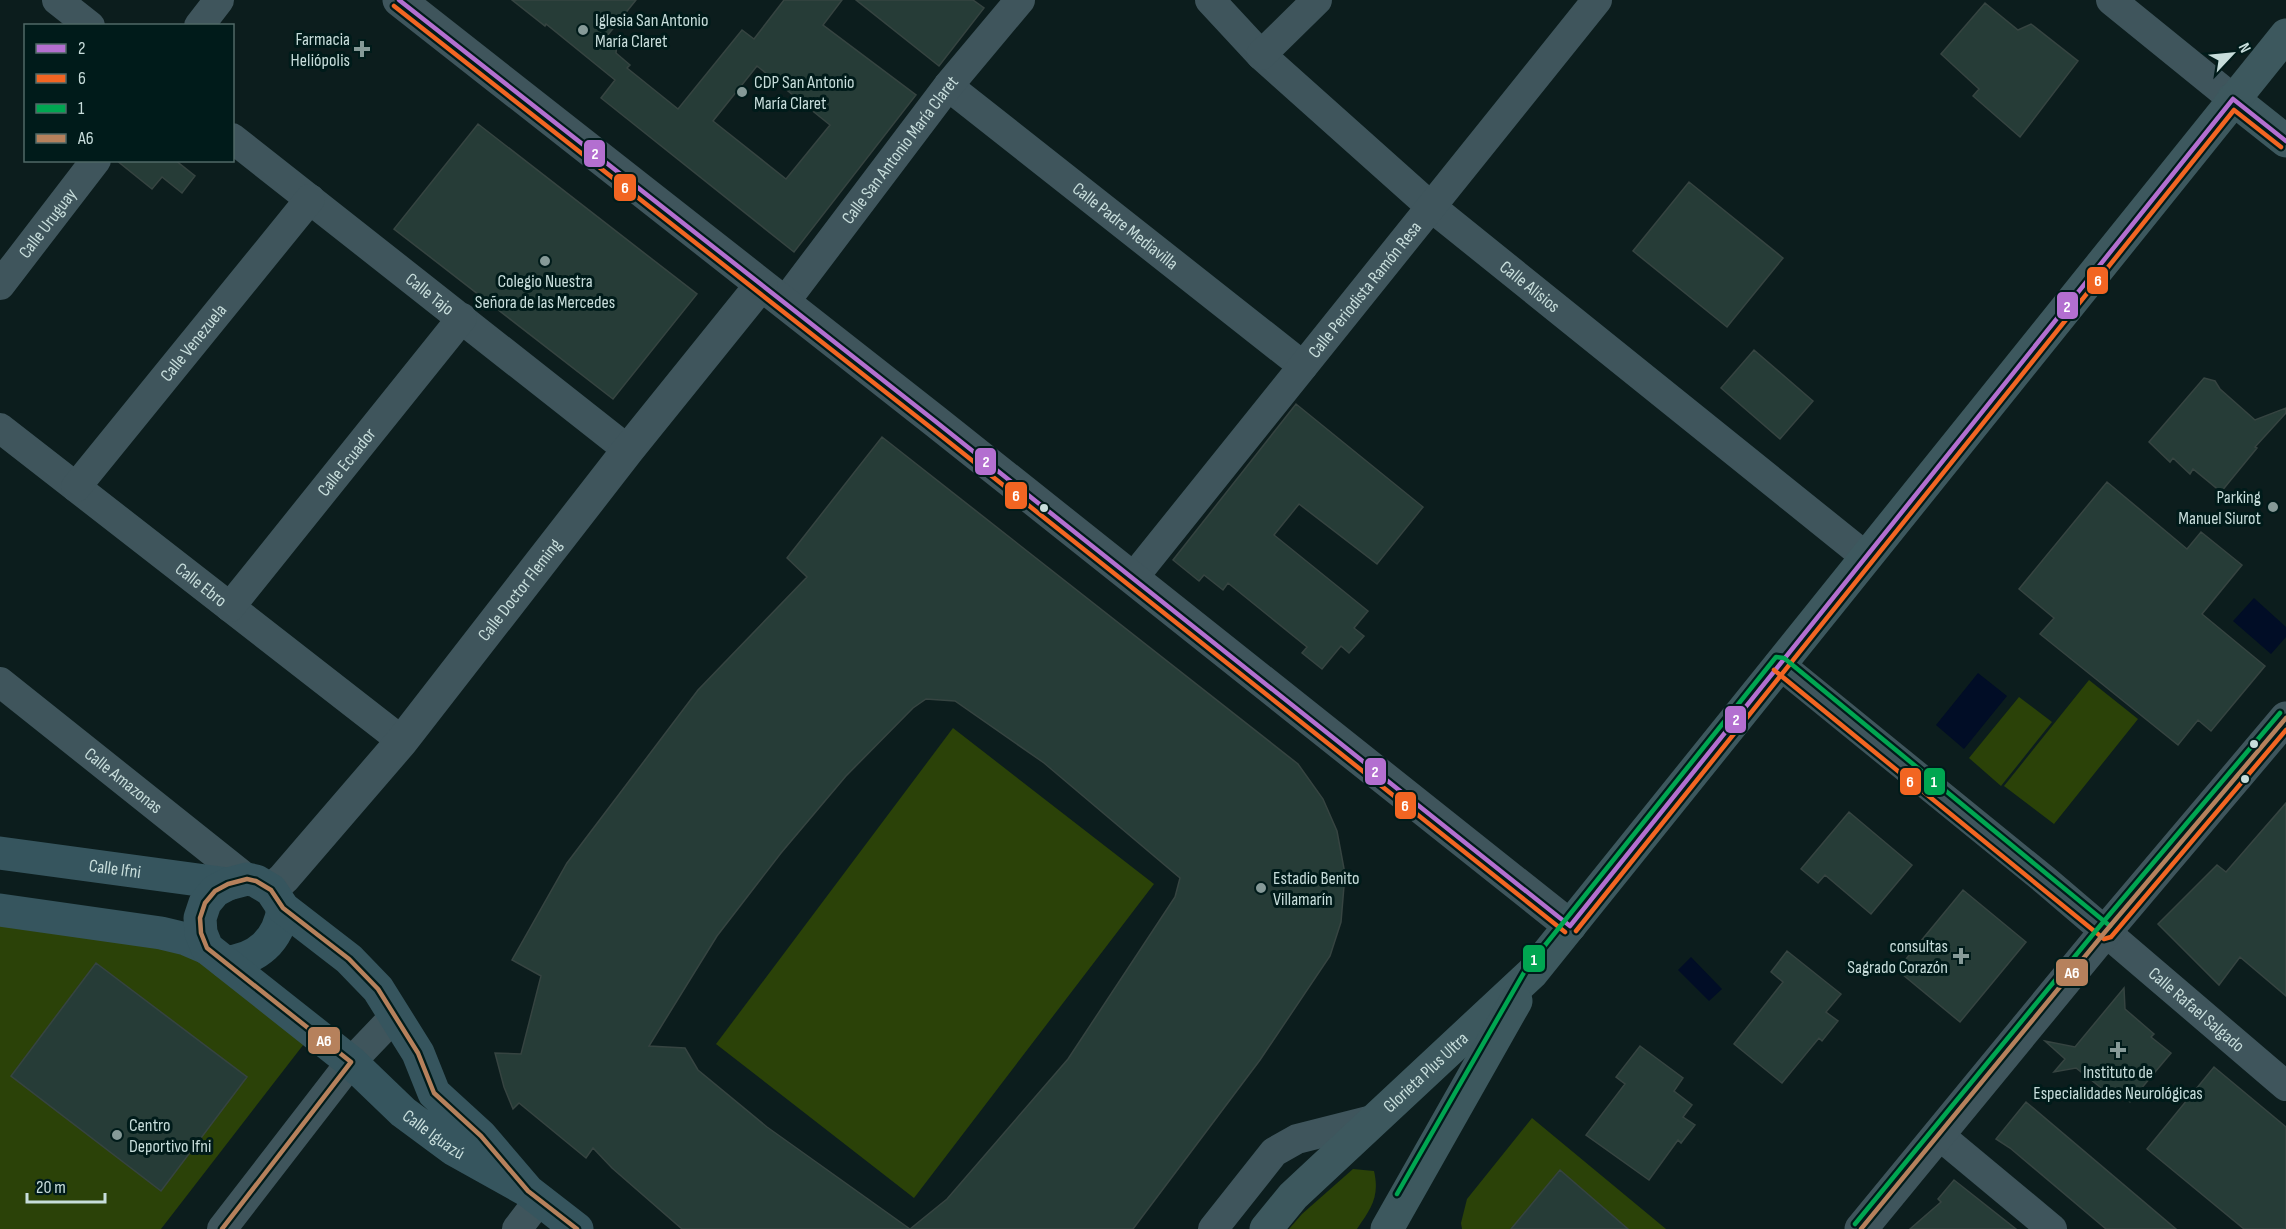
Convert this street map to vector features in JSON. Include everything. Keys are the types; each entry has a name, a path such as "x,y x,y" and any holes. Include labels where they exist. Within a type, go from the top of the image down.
{"main road":[{"path":"1532,973 2286,35"},
{"path":"2233,99 2286,141"},
{"name":"Calle Ifni","path":"0,854 257,890"},
{"path":"0,910 161,933 186,939 216,955 248,958 262,950 277,930 257,890 209,897 202,910 200,926 216,955"},
{"name":"Calle Iguazú","path":"257,890 349,959 378,989 418,1053 434,1093 499,1155 534,1195"},
{"name":"Calle Iguazú","path":"216,955 351,1062 403,1112 453,1149 534,1195 577,1229"},
{"name":"Glorieta Plus Ultra","path":"1266,1229 1293,1196 1532,973"},
{"name":"Glorieta Plus Ultra","path":"1387,1229 1532,973"}],"street":[{"path":"57,0 87,24"},
{"path":"201,24 219,0"},
{"path":"399,0 1570,926"},
{"name":"Calle San Antonio María Claret","path":"772,294 1020,0"},
{"name":"Calle Alisios","path":"1210,0 1261,55 1430,206 1866,557"},
{"path":"1261,55 1317,0"},
{"name":"Calle Periodista Ramón Resa","path":"1133,579 1597,0"},
{"path":"2111,0 2233,99"},
{"name":"Calle Padre Mediavilla","path":"948,86 1303,366"},
{"name":"Calle Tajo","path":"234,140 628,450"},
{"name":"Calle Uruguay","path":"0,285 94,162"},
{"name":"Calle Venezuela","path":"76,487 310,199"},
{"name":"Calle Doctor Fleming","path":"257,890 284,878 402,741 628,450 772,294"},
{"name":"Calle Ecuador","path":"231,607 462,318"},
{"name":"Calle Ebro","path":"0,428 402,741"},
{"name":"Calle Rafael Salgado","path":"1779,664 2105,932 2286,1086"},
{"name":"Calle Amazonas","path":"0,682 257,890"},
{"path":"1861,1229 2105,932 2286,718"},
{"path":"222,1229 351,1062 395,1016"},
{"path":"1213,1229 1274,1152 1298,1139 1376,1119"},
{"path":"1939,1135 2052,1229"},
{"path":"517,1229 534,1195"}],"green space":[{"path":"2089,680 2138,719 2054,824 2004,786"},
{"path":"2019,697 2052,722 2001,786 1969,758"},
{"path":"953,728 1154,884 914,1198 716,1044"},
{"name":"Centro Deportivo Ifni","path":"0,922 187,951 307,1040 161,1229 0,1229"},
{"path":"1532,1118 1666,1229 1462,1229 1461,1223 1467,1199"},
{"path":"1353,1169 1374,1171 1376,1180 1373,1202 1357,1229 1289,1229 1302,1214"}],"water":[{"path":"2254,598 2286,627 2286,637 2271,654 2233,621"},
{"path":"1978,673 2007,696 1964,749 1936,725"},
{"path":"1691,957 1722,989 1709,1001 1678,970"}],"building":[{"path":"512,0 636,0 607,36 617,44 616,53 630,65 627,68 678,109 742,30 754,39 784,0 842,0 823,25 916,95 794,252 601,98 615,80 546,24 545,26","holes":["757,66 830,125 786,179 713,121"]},
{"path":"856,0 973,0 984,8 939,66"},
{"path":"1985,3 2018,30 2031,24 2078,61 2020,137 1973,96 1979,89 1941,54"},
{"name":"Colegio Nuestra Señora de las Mercedes","path":"478,124 697,294 613,399 394,229"},
{"path":"118,162 178,162 195,176 182,193 162,177 152,189"},
{"path":"1689,182 1783,258 1727,327 1633,251"},
{"path":"1754,350 1813,401 1780,439 1721,388"},
{"path":"2204,378 2215,381 2220,389 2255,420 2286,408 2286,413 2255,447 2257,448 2221,492 2193,469 2190,474 2173,458 2170,462 2149,442"},
{"path":"1296,404 1423,507 1377,564 1299,504 1274,535 1368,611 1354,628 1364,636 1349,653 1341,646 1322,669 1302,653 1307,647 1228,583 1223,590 1204,575 1199,581 1173,560"},
{"name":"Estadio Benito Villamarín","path":"882,437 1298,764 1323,799 1337,831 1345,874 1341,922 1330,956 1260,1060 1133,1229 910,1229 682,1229 612,1168 593,1148 586,1158 519,1103 513,1109 504,1087 495,1053 521,1054 541,976 512,960 567,863 698,690 807,577 787,558","holes":["926,699 955,701 1044,763 1180,878 1175,897 1068,1059 947,1199 910,1229 767,1127 698,1070 685,1048 649,1046 717,936 781,853 846,776 913,708"]},
{"path":"2107,482 2187,549 2201,532 2242,565 2202,614 2265,666 2211,731 2198,720 2178,745 2040,634 2054,618 2019,589"},
{"path":"2286,803 2286,996 2240,957 2219,985 2158,924 2217,865 2226,872"},
{"path":"1849,812 1912,865 1871,914 1825,875 1818,883 1801,869"},
{"name":"consultas Sagrado Corazón","path":"1963,890 2026,942 1960,1022 1897,970"},
{"path":"1787,951 1841,994 1826,1012 1838,1021 1822,1041 1819,1038 1782,1083 1734,1044 1783,982 1771,972"},
{"path":"96,963 247,1077 161,1191 11,1076"},
{"name":"Instituto de Especialidades Neurológicas","path":"2124,988 2125,1009 2154,1034 2151,1037 2171,1053 2130,1102 2121,1093 2120,1097 2108,1087 2105,1091 2076,1068 2054,1072 2065,1059 2045,1041 2075,1047"},
{"path":"1640,1046 1683,1078 1674,1091 1692,1105 1683,1117 1695,1125 1681,1143 1678,1140 1649,1180 1586,1135 1625,1084 1616,1077"},
{"path":"2214,1067 2286,1127 2286,1229 2244,1229 2147,1149"},
{"path":"2026,1102 2176,1229 2106,1229 2010,1148 1996,1139"},
{"path":"1560,1170 1628,1229 1511,1229"},
{"path":"1954,1180 2016,1229 1910,1229 1941,1202 1938,1199"}],"transit line":[{"name":"2","path":"399,0 935,421 1570,926"},
{"name":"6","path":"394,6 930,427 1565,932"},
{"name":"2","path":"2233,99 2286,141"},
{"name":"2","path":"1570,926 2233,99"},
{"name":"6","path":"1576,931 2234,110 2281,147"},
{"name":"1","path":"1397,1194 1526,969 1776,657 1784,658 2110,926"},
{"name":"6","path":"1774,670 2104,939 2111,937 2286,730"},
{"name":"1","path":"1855,1224 2099,927 2280,713"},
{"name":"A6","path":"1861,1229 2105,932 2286,718"},
{"name":"A6","path":"222,1229 351,1062 207,948 201,933 200,918 205,903 215,891 228,884 247,879 256,881 271,890 283,908 349,959 378,989 418,1053 434,1093 481,1136 528,1191 577,1229"}],"place":[{"name":"Iglesia San Antonio María Claret","path":"583,30"},
{"name":"Farmacia Heliópolis","path":"362,49"},
{"name":"CDP San Antonio María Claret","path":"742,92"},
{"name":"Colegio Nuestra Señora de las Mercedes","path":"545,261"},
{"name":"Parking Manuel Siurot","path":"2273,507"},
{"name":"Estadio Benito Villamarín","path":"1261,888"},
{"name":"consultas Sagrado Corazón","path":"1961,956"},
{"name":"Instituto de Especialidades Neurológicas","path":"2118,1050"},
{"name":"Centro Deportivo Ifni","path":"117,1135"}]}
